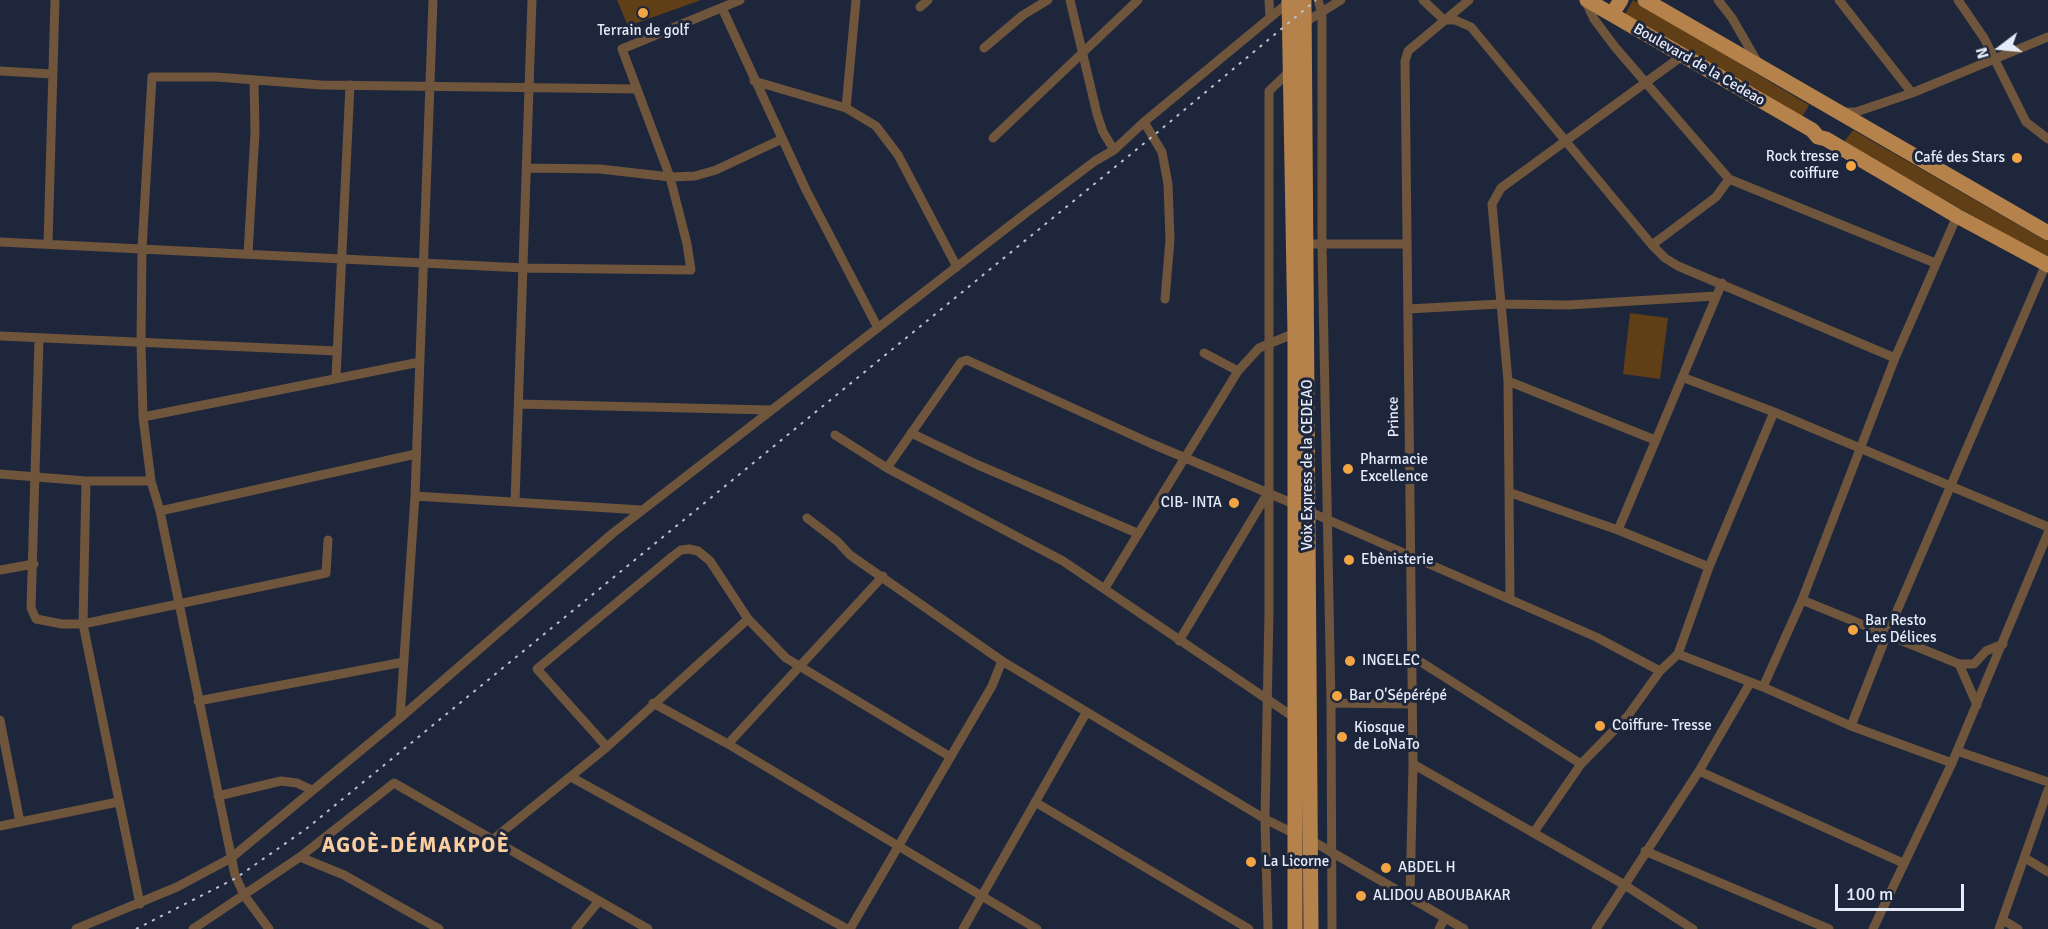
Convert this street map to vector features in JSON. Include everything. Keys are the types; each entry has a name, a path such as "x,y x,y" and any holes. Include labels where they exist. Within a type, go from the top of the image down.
{"main road":[{"name":"Boulevard de la Cedeao","path":"1586,0 1957,216 2047,264"},
{"path":"1612,14 1621,0"},
{"name":"Boulevard de la Cedeao","path":"1645,0 2048,233"},
{"path":"1294,1 1290,71 1295,333 1293,833 1295,929"},
{"name":"Voix Express de la CEDEAO","path":"1294,1 1304,23 1311,929"},
{"path":"1812,130 1810,121 1814,113 1821,108 1834,110 1841,120 1840,129 1835,136 1826,139"}],"street":[{"path":"48,244 55,0"},
{"path":"400,718 415,496 432,86 433,0"},
{"path":"515,502 532,0"},
{"path":"0,242 524,268 691,270 687,244 670,177 622,49 740,0"},
{"path":"846,108 856,0"},
{"path":"984,48 1023,15 1048,0"},
{"path":"1070,0 1080,52 1100,123 1114,150"},
{"path":"993,138 1080,52 1138,0"},
{"path":"1269,0 1270,18"},
{"path":"1318,0 1322,14 1322,244 1331,703 1332,929"},
{"path":"1304,23 1322,14 1341,0"},
{"path":"1423,0 1444,20 1455,20 1471,27 1652,245 1678,266 1895,358"},
{"name":"Prince","path":"1410,898 1413,764 1405,55 1469,0"},
{"path":"1586,0 1594,20 1645,83 1729,179 1935,263"},
{"path":"1718,0 1732,18 1761,67"},
{"path":"1839,0 1912,93"},
{"path":"1958,0 1971,16 2026,122 2046,136"},
{"path":"76,929 140,904 231,858 400,718 641,510 1095,161 1114,150 1144,122 1270,18 1294,1"},
{"path":"722,8 806,190 878,328"},
{"path":"1834,110 1856,112 1912,93 2048,37"},
{"path":"1510,599 1511,493 1508,381 1492,204 1496,194 1682,56"},
{"path":"0,71 52,74"},
{"path":"1268,929 1265,819 1269,91 1290,71"},
{"path":"269,929 244,895 235,875 160,510 151,481 143,417 141,344 142,249 152,77 216,77 350,85 528,90 637,89"},
{"path":"248,254 254,81"},
{"path":"754,81 846,108 876,126 888,140 957,267"},
{"path":"336,377 350,85"},
{"path":"1144,122 1161,152 1167,184 1170,240 1165,299"},
{"path":"528,168 600,170 670,177 695,176 716,170 782,139"},
{"path":"1652,245 1716,197 1729,179"},
{"path":"1763,687 1802,600 1862,450 1895,358 1957,216"},
{"path":"1306,244 1407,244"},
{"path":"1851,726 1887,634 2047,264"},
{"path":"1618,530 1722,283"},
{"path":"1407,309 1500,304 1568,305 1716,296"},
{"path":"1105,588 1248,357 1295,333"},
{"path":"0,336 337,351"},
{"path":"39,339 31,608 34,617 56,624 83,624 179,602 326,573 328,540"},
{"path":"1204,353 1238,371"},
{"path":"887,468 961,362 967,360 1294,504"},
{"path":"143,417 420,362"},
{"path":"1682,377 1774,412 2048,527"},
{"path":"1508,381 1655,440"},
{"path":"519,404 770,410"},
{"path":"1534,832 1581,765 1627,717 1660,671 1678,654 1709,567 1774,412"},
{"path":"911,433 978,465 1137,533"},
{"path":"835,435 887,468 1033,544 1105,588 1179,641 1295,718"},
{"path":"160,510 416,454"},
{"path":"0,474 86,481 151,481"},
{"path":"86,481 83,624 140,904"},
{"path":"1511,493 1618,530 1709,567"},
{"path":"1179,641 1267,494"},
{"path":"415,496 641,510"},
{"path":"1308,511 1596,637 1660,671"},
{"path":"807,518 837,541 850,555 1002,660 1086,713 1265,819 1293,833"},
{"path":"1873,929 1952,763 2003,644 2044,560 2048,533"},
{"path":"607,747 537,669 681,550 689,549 704,555 748,619 777,650 799,668 950,756"},
{"path":"0,570 34,564"},
{"path":"728,744 883,576"},
{"path":"1802,600 1959,664 1974,664 1986,651 2003,644"},
{"path":"491,841 607,747 748,619"},
{"path":"1678,654 1763,687 1851,726 1952,763"},
{"path":"1410,655 1581,765"},
{"path":"571,777 849,929 992,686 1002,660"},
{"path":"198,700 404,662"},
{"path":"1959,664 1977,705"},
{"path":"1596,929 1623,884 1700,771 1750,683"},
{"path":"653,703 728,744 1037,929"},
{"path":"1331,703 1412,704"},
{"path":"963,929 1086,713"},
{"path":"0,720 20,822"},
{"path":"1957,751 2048,782"},
{"path":"1413,764 1623,884 1693,929"},
{"path":"1700,771 1903,863"},
{"path":"218,796 281,781 297,783 312,790"},
{"path":"193,929 300,857 394,783 491,841 648,929"},
{"path":"2018,929 2001,925 2048,790"},
{"path":"0,826 118,802"},
{"path":"1035,802 1249,929"},
{"path":"1309,839 1464,929"},
{"path":"1645,851 1829,929"},
{"path":"300,857 344,875 439,929"},
{"path":"2025,858 2048,872"},
{"path":"576,929 598,902"},
{"path":"1439,929 1445,918"}],"shaded area":[{"name":"Terrain de golf","path":"617,0 701,0 628,26"},
{"path":"1633,0 1809,105 1802,117 1625,14"},
{"path":"1853,130 2048,242 2048,259 1844,142"},
{"path":"1630,313 1668,318 1660,379 1623,374"}],"railway":[{"path":"136,929 236,878 306,829 1316,0"}],"place":[{"name":"Terrain de golf","path":"643,13"},
{"name":"Café des Stars","path":"2017,158"},
{"name":"Rock tresse coiffure","path":"1851,166"},
{"name":"Pharmacie Excellence","path":"1348,469"},
{"name":"CIB- INTA","path":"1234,503"},
{"name":"Ebènisterie","path":"1349,560"},
{"name":"Bar Resto Les Délices","path":"1853,630"},
{"name":"INGELEC","path":"1350,661"},
{"name":"Bar O'Sépérépé","path":"1337,696"},
{"name":"Coiffure- Tresse","path":"1600,726"},
{"name":"Kiosque de LoNaTo","path":"1342,737"},
{"name":"La Licorne","path":"1251,862"},
{"name":"ABDEL H","path":"1386,868"},
{"name":"ALIDOU ABOUBAKAR","path":"1361,896"}],"district":[{"name":"AGOÈ-DÉMAKPOÈ","path":"416,846"}]}
